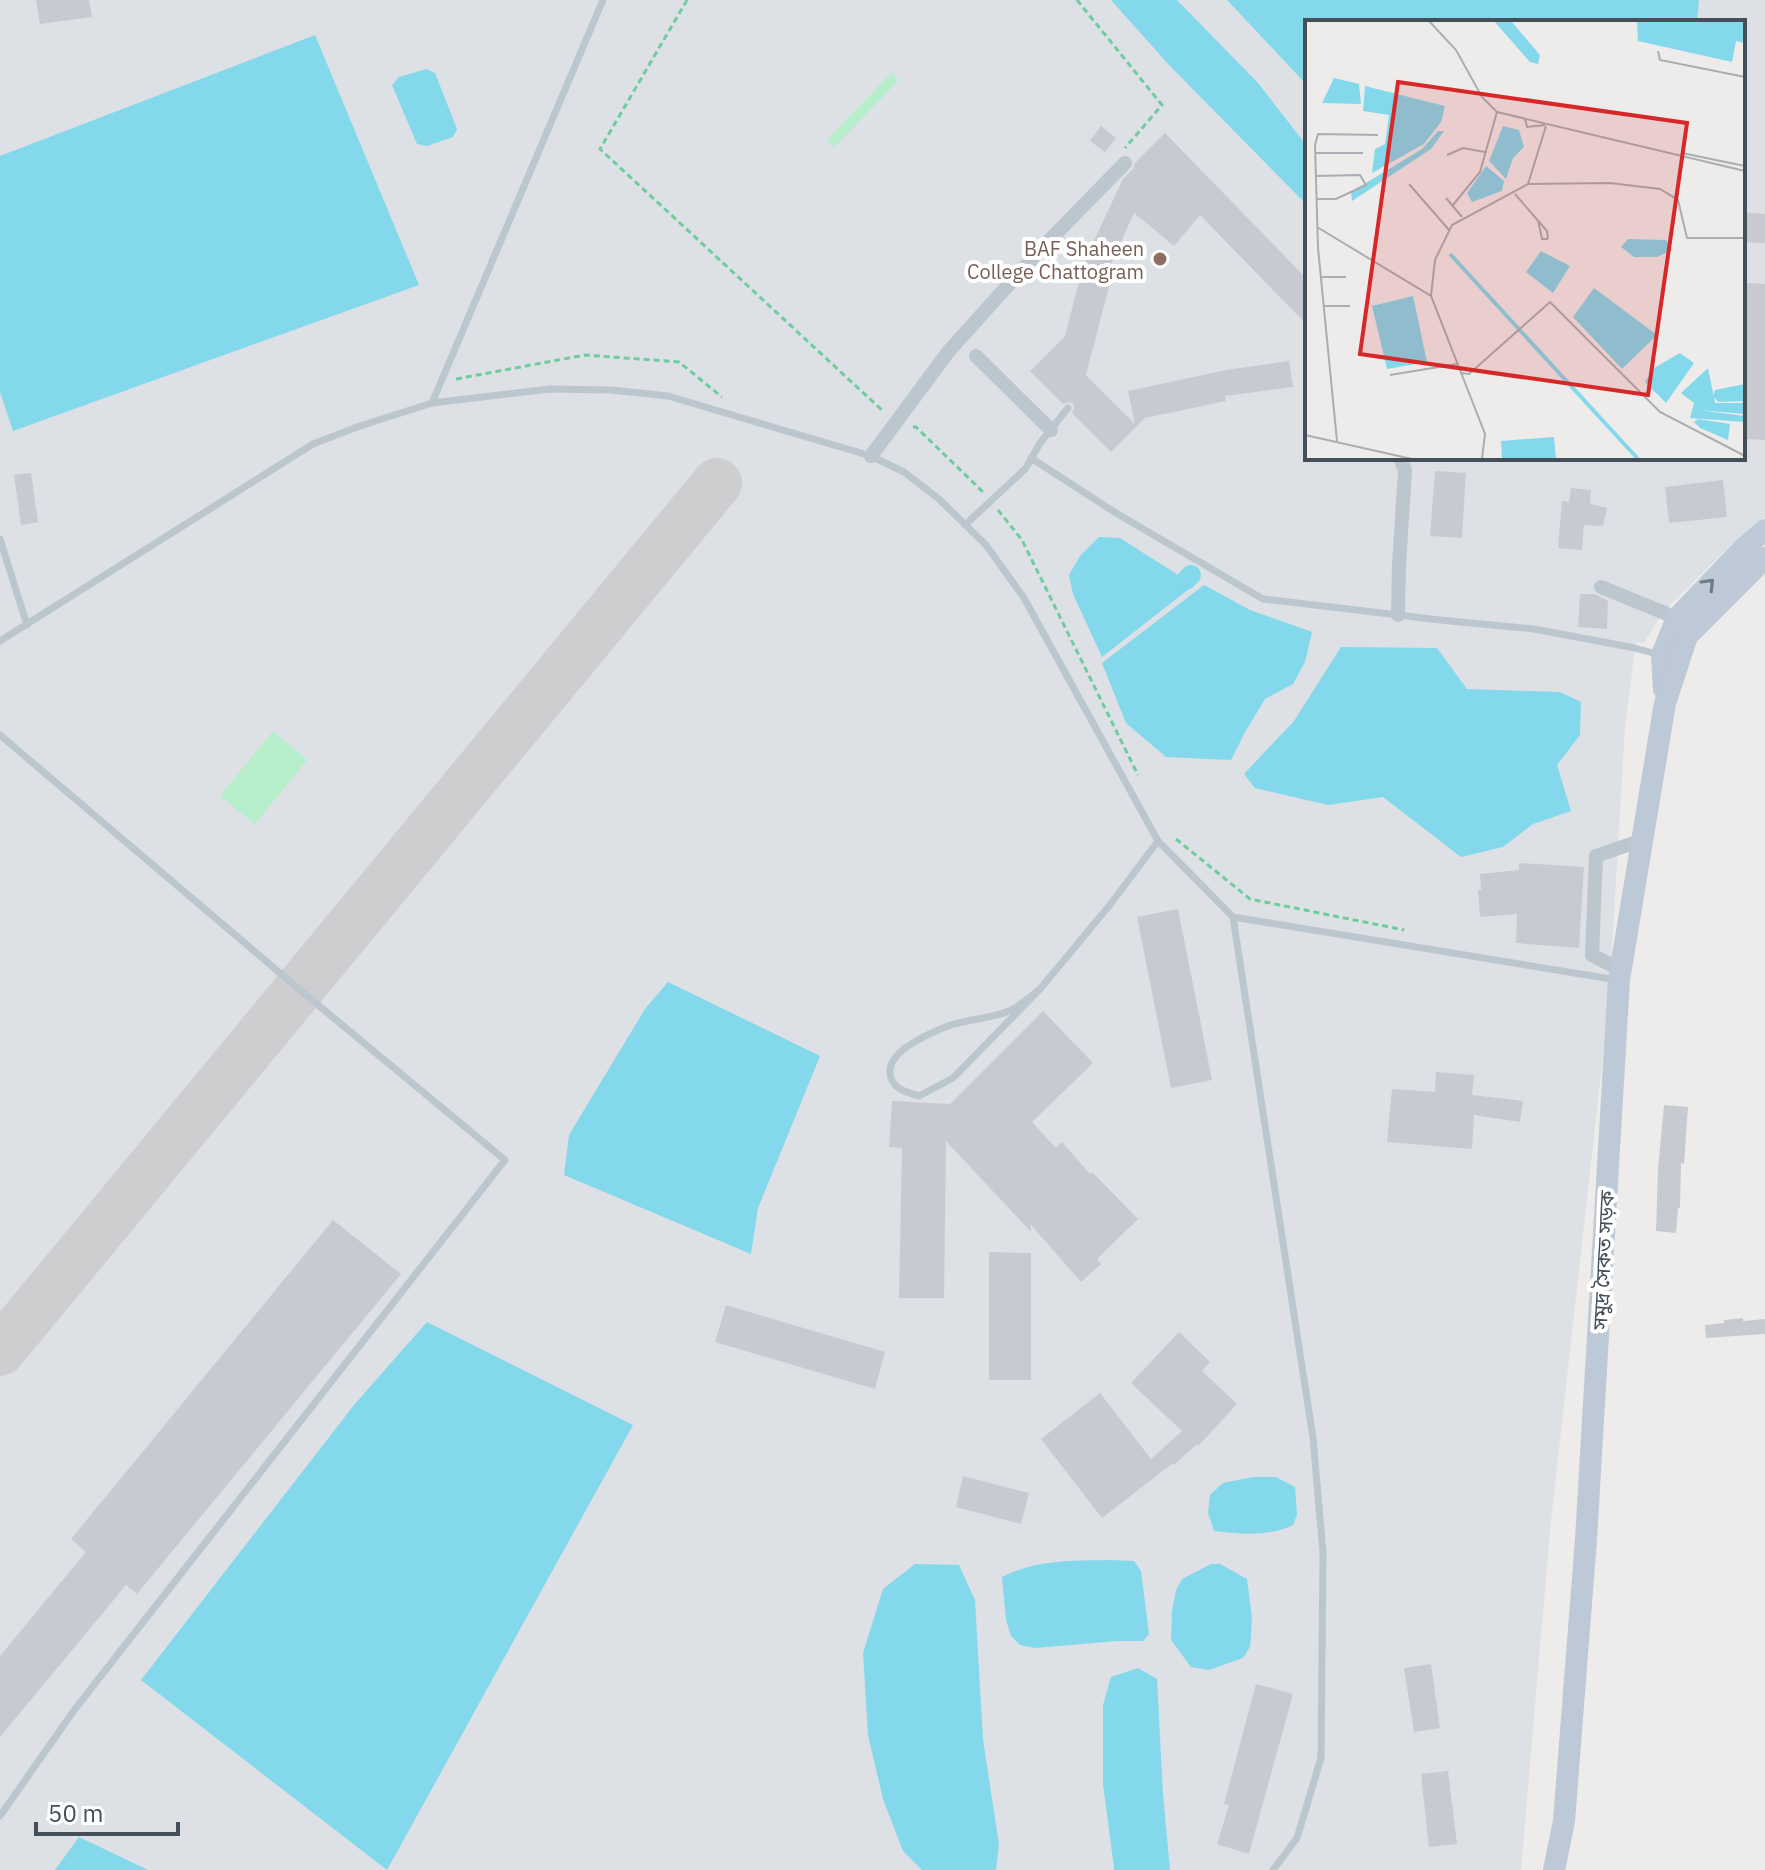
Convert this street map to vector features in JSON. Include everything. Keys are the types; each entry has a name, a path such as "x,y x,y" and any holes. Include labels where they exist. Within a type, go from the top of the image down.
{"main road":[{"name":"সমুদ্র সৈকত সড়ক","path":"1665,703 1662,655 1677,618 1765,530"},
{"name":"সমুদ্র সৈকত সড়ক","path":"1554,1870 1564,1821 1586,1539 1620,975 1665,703 1687,636 1765,558"},
{"name":"সমুদ্র সৈকত সড়ক","path":"1564,1821 1568,1870"}],"street":[{"path":"871,456 948,352 1122,158"},
{"path":"976,356 1051,430"},
{"path":"1398,615 1405,470 1401,460"},
{"path":"1601,587 1677,618"},
{"path":"1620,975 1592,955 1596,856 1642,840"}],"lane":[{"path":"432,403 603,0"},
{"path":"0,641 313,444 432,403 550,389 611,390 668,396 871,456 904,472 939,499 986,545 1024,598 1158,841 1233,917 1313,1438 1323,1553 1321,1758 1297,1838 1273,1870"},
{"path":"965,525 1026,468 1068,408"},
{"path":"1031,458 1116,513 1263,599 1534,629 1662,655"},
{"path":"0,539 27,625"},
{"path":"0,735 505,1160 75,1709 0,1816"},
{"path":"1040,989 1011,1011 948,1026 915,1042 895,1055 890,1065 890,1078 899,1091 919,1096 953,1078 1040,989 1158,841"},
{"path":"1233,917 1620,975"}],"path":[{"path":"687,0 600,149 888,416"},
{"path":"1077,0 1162,105 1122,158"},
{"path":"457,379 585,355 679,362 729,403"},
{"path":"905,428 916,427 989,499"},
{"path":"997,509 1022,540 1138,775"},
{"path":"1178,840 1250,899 1412,932"}],"shaded area":[{"path":"0,0 1765,0 1765,517 1732,544 1663,612 1644,643 1636,642 1625,726 1609,1001 1550,1530 1521,1870 0,1870"}],"green space":[{"path":"891,73 899,80 834,147 827,140"},
{"path":"273,731 307,760 255,824 220,796"}],"water":[{"path":"1111,0 1177,0 1258,83 1305,143 1305,203 1169,65"},
{"path":"1227,0 1699,0 1697,20 1305,20 1305,83"},
{"path":"315,35 419,285 13,431 0,392 0,156"},
{"path":"426,69 435,73 457,129 453,137 427,146 417,144 392,85 399,77"},
{"path":"1099,537 1120,538 1194,585 1102,657 1073,594 1069,575 1080,556"},
{"path":"1204,585 1250,610 1312,632 1305,662 1293,684 1265,699 1231,760 1166,757 1126,723 1102,663"},
{"path":"1341,647 1437,648 1467,689 1560,692 1581,702 1580,735 1557,765 1571,811 1533,824 1503,847 1461,857 1383,797 1328,805 1255,788 1244,774 1294,721"},
{"path":"668,982 820,1056 758,1208 751,1254 564,1175 569,1135 645,1009"},
{"path":"427,1322 633,1425 387,1870 141,1680 354,1405"},
{"path":"1253,1477 1276,1477 1295,1487 1297,1515 1293,1525 1264,1533 1214,1531 1208,1513 1210,1495 1223,1483"},
{"path":"1134,1561 1141,1571 1149,1634 1143,1641 1035,1648 1020,1645 1011,1636 1006,1620 1002,1577 1042,1564"},
{"path":"915,1564 959,1565 975,1600 983,1740 999,1844 996,1870 922,1870 903,1851 883,1799 868,1735 863,1653 883,1589"},
{"path":"1211,1564 1220,1564 1247,1579 1252,1618 1250,1647 1243,1658 1209,1670 1191,1667 1171,1640 1176,1590 1182,1579"},
{"path":"1138,1668 1157,1679 1170,1870 1114,1870 1103,1784 1103,1705 1111,1677"},
{"path":"79,1837 148,1870 55,1870"}],"building":[{"path":"36,0 89,0 92,17 40,24"},
{"path":"1101,126 1116,138 1105,152 1090,141"},
{"path":"1165,133 1305,277 1305,323 1200,215 1174,246 1134,213 1110,266 1114,267 1086,375 1135,424 1128,391 1226,370 1289,361 1293,387 1225,396 1226,401 1145,418 1111,452 1072,413 1073,403 1063,404 1030,371 1065,336 1084,262 1123,179"},
{"path":"1745,212 1765,214 1765,243 1745,242"},
{"path":"1745,283 1765,284 1765,440 1745,439"},
{"path":"1435,471 1466,473 1462,538 1430,536"},
{"path":"31,473 38,522 21,525 14,475"},
{"path":"1723,480 1727,517 1669,523 1665,487"},
{"path":"1571,488 1591,490 1590,504 1607,508 1603,526 1584,525 1582,550 1558,548 1562,501 1569,502"},
{"path":"1580,594 1595,594 1608,601 1607,629 1578,627"},
{"path":"1519,863 1584,867 1579,948 1516,943 1517,914 1480,917 1480,874 1519,870"},
{"path":"1178,909 1212,1080 1171,1088 1137,917"},
{"path":"1043,1011 1093,1063 1032,1122 1056,1148 1062,1142 1090,1174 1092,1172 1138,1219 1097,1259 1101,1264 1081,1282 1031,1225 1031,1232 946,1141 944,1298 899,1298 902,1148 889,1147 892,1101 950,1104"},
{"path":"1436,1072 1474,1075 1472,1095 1523,1101 1520,1122 1474,1115 1472,1149 1387,1142 1392,1089 1435,1092"},
{"path":"1664,1105 1688,1107 1676,1233 1656,1231"},
{"path":"333,1220 401,1274 137,1594 126,1585 0,1737 0,1656 86,1552 71,1539"},
{"path":"989,1252 1031,1253 1031,1380 989,1380"},
{"path":"726,1305 885,1352 875,1389 715,1342"},
{"path":"1743,1318 1743,1321 1765,1319 1765,1334 1706,1338 1705,1325"},
{"path":"1179,1332 1210,1362 1202,1371 1237,1404 1198,1446 1102,1518 1041,1439 1100,1393 1151,1459 1182,1431 1131,1383"},
{"path":"963,1476 1029,1493 1021,1524 956,1507"},
{"path":"1431,1664 1440,1728 1414,1732 1404,1668"},
{"path":"1256,1684 1293,1694 1249,1854 1217,1844 1229,1805 1224,1804"},
{"path":"1448,1771 1457,1844 1429,1847 1421,1774"}],"waterway":[{"path":"1186,580 1191,575"}],"taxiway":[{"path":"0,1351 717,483"}],"place":[{"name":"BAF Shaheen College Chattogram","path":"1160,259"}]}
